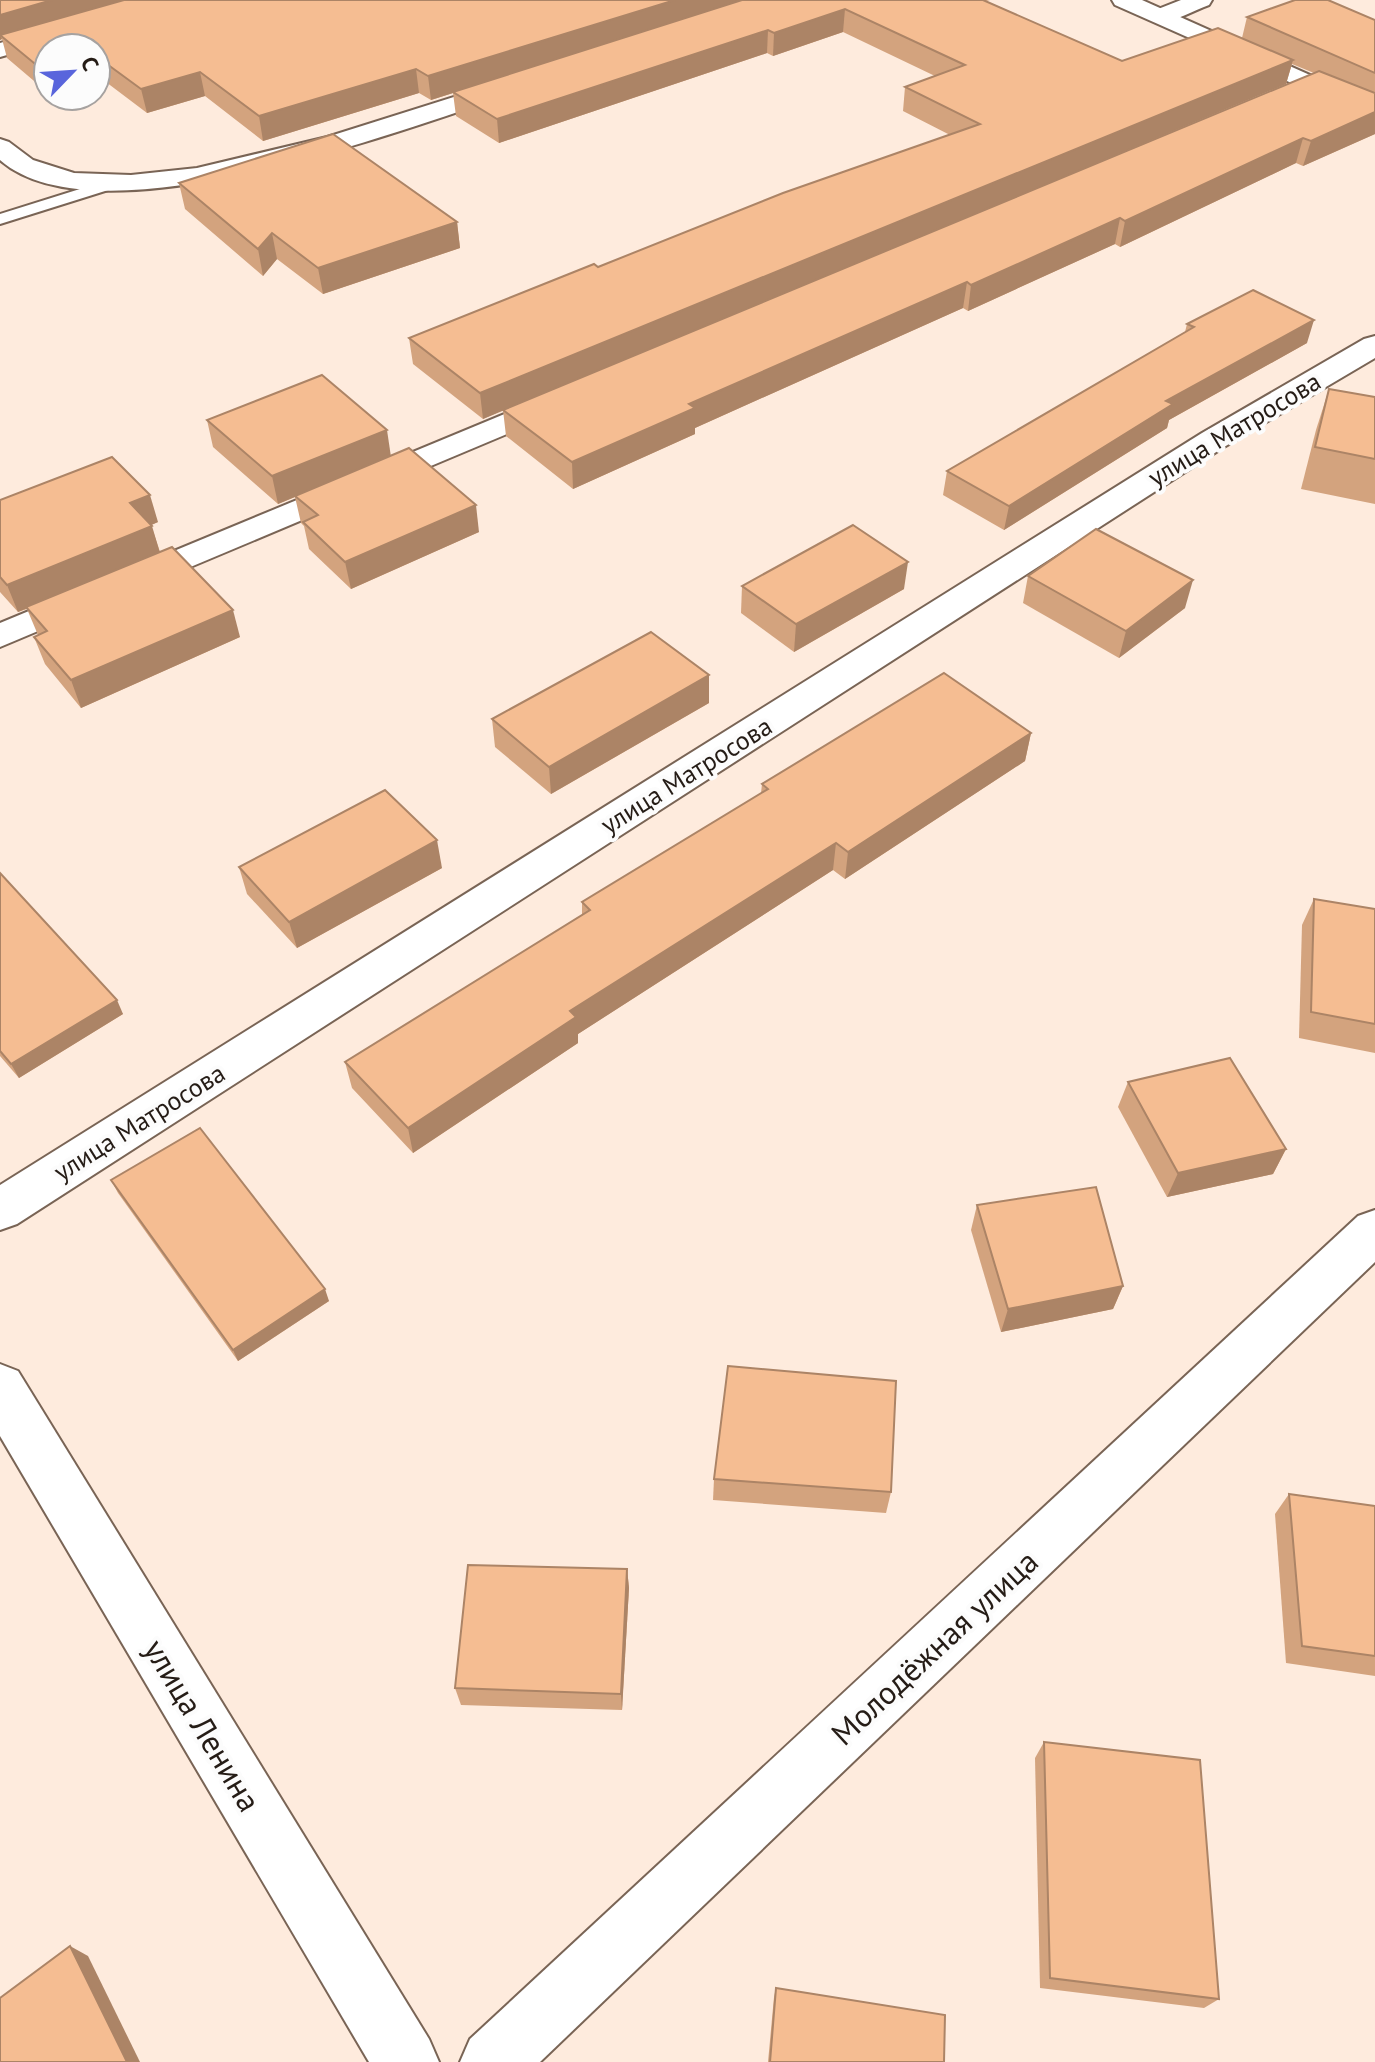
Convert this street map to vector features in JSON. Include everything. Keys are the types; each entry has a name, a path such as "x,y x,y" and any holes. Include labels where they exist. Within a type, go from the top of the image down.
{"street":[{"path":"0,50 173,0"},
{"path":"1123,0 1375,113"},
{"path":"1161,16 1201,0"},
{"path":"0,147 23,165 54,176 115,183 195,176 268,162 536,78"},
{"path":"1281,96 1311,84"},
{"name":"улица Матросова","path":"0,1210 1213,440 1375,345"},
{"path":"0,636 589,388"},
{"name":"Молодёжная улица","path":"493,2062 1375,1231"},
{"name":"улица Ленина","path":"0,1388 406,2062"}],"lane":[{"path":"0,219 115,183"}],"building":[{"path":"0,0 52,0 0,15"},
{"path":"124,0 675,0 428,76 416,69 259,116 200,72 141,89 112,68 112,32 32,32 32,61 0,35"},
{"path":"742,0 983,0 1122,61 1218,28 1293,60 480,393 409,338 783,193 980,124 905,87 965,65 845,9 774,33 768,30 497,119 453,92"},
{"path":"1295,0 1328,0 1375,20 1375,73 1247,17"},
{"path":"1319,71 1375,93 1375,112 1311,141 1303,138 1125,221 1120,218 971,285 967,282 689,404 695,408 572,462 503,410"},
{"path":"333,134 457,222 318,268 272,233 258,249 179,183"},
{"path":"1253,290 1314,320 1166,401 1173,404 1009,506 947,471 1194,327 1187,324"},
{"path":"322,375 387,430 272,476 207,420"},
{"path":"1329,389 1375,397 1375,459 1315,447"},
{"path":"409,448 476,505 345,562 303,522 318,515 295,496"},
{"path":"112,457 150,495 130,503 152,526 7,585 0,577 0,500"},
{"path":"853,525 908,562 796,624 742,586"},
{"path":"1096,529 1193,580 1126,631 1028,576"},
{"path":"172,547 233,610 71,680 34,637 47,631 26,607"},
{"path":"651,632 709,675 549,767 492,719"},
{"path":"944,673 1031,733 848,852 836,843 570,1011 576,1017 408,1128 345,1062 590,910 582,902 768,789 762,784"},
{"path":"385,790 437,840 289,922 239,867"},
{"path":"0,873 117,1000 11,1064 0,1051"},
{"path":"1314,899 1375,909 1375,1024 1311,1012"},
{"path":"1230,1058 1286,1149 1178,1173 1128,1082"},
{"path":"200,1128 325,1289 233,1350 111,1180"},
{"path":"1096,1187 1123,1286 1008,1309 977,1205"},
{"path":"728,1366 896,1381 891,1492 714,1479"},
{"path":"1289,1494 1375,1506 1375,1656 1302,1646"},
{"path":"468,1565 627,1569 621,1694 455,1688"},
{"path":"1044,1742 1200,1760 1219,1999 1050,1978"},
{"path":"70,1946 127,2062 0,2062 0,1998"},
{"path":"776,1988 945,2015 944,2062 770,2062"}]}
